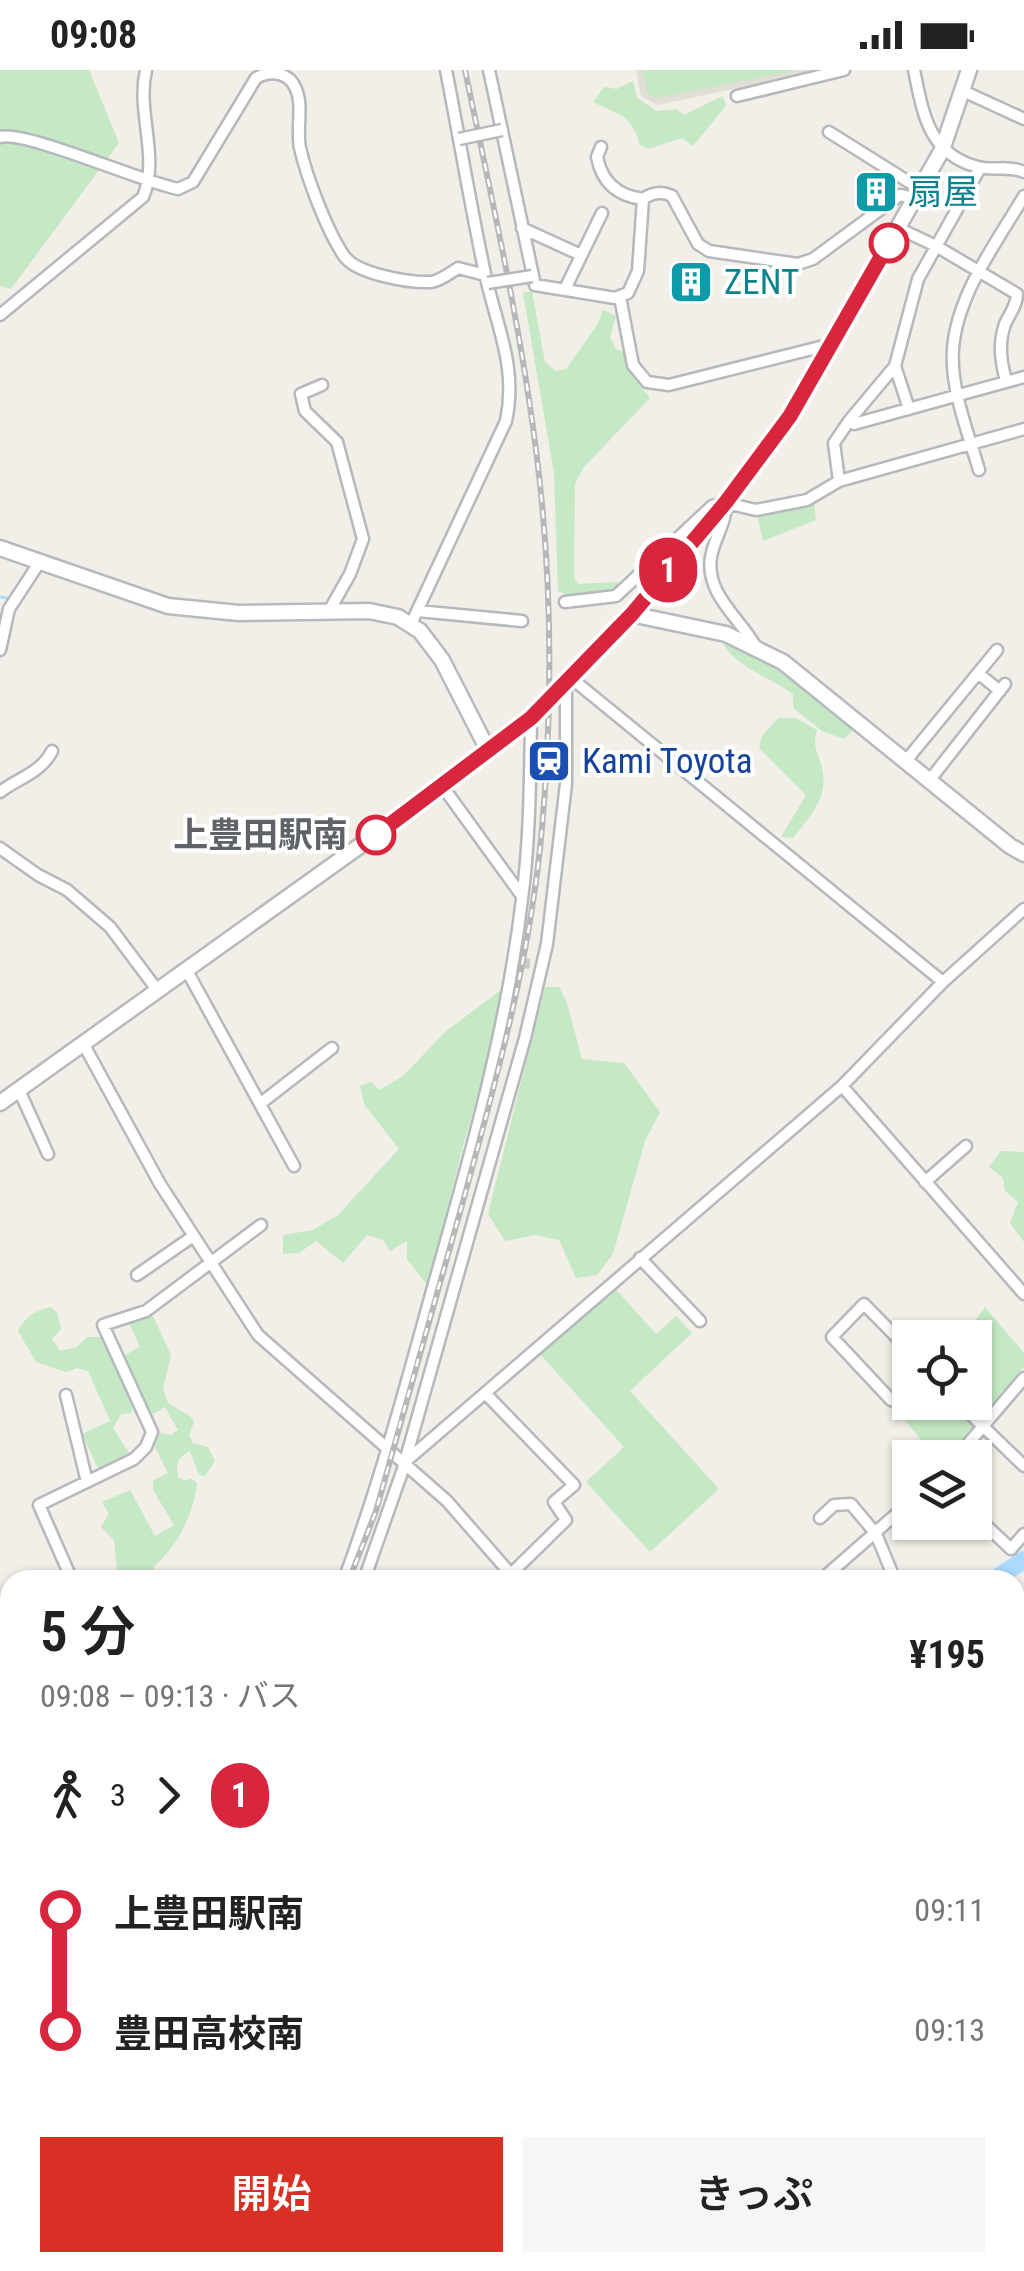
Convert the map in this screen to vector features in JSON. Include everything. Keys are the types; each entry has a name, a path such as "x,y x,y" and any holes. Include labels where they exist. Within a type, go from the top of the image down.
{"street":[{"path":"0,315 143,197 150,180 142,94 146,70"},
{"path":"414,618 506,422 512,394 446,70"},
{"path":"490,70 536,285 620,297 632,288 638,271 643,199"},
{"path":"736,96 844,70"},
{"path":"914,70 926,127 942,150 980,168 1017,168 1024,172"},
{"path":"0,1103 489,752 531,718 632,614 726,502 795,409 942,150 968,70"},
{"path":"0,137 8,135 35,142 178,190 193,182 248,88 263,73 274,72 285,75 298,91 301,151 345,257 356,267 380,275 434,282 458,268 486,279 532,276"},
{"path":"963,91 1024,120"},
{"path":"460,139 502,130"},
{"path":"829,132 917,194"},
{"path":"601,147 596,158 614,190 643,199 665,192 672,196 698,244 708,252 798,264 813,259 900,194 917,194"},
{"path":"839,481 834,443 895,366 918,279 980,168"},
{"path":"979,470 952,357 956,326 980,272 1024,196"},
{"path":"564,289 602,212"},
{"path":"522,228 582,255"},
{"path":"898,228 1017,294 1018,301 1007,319 1001,342 1006,381"},
{"path":"620,297 633,365 647,382 669,384 832,344"},
{"path":"895,366 908,409"},
{"path":"849,421 854,424 1024,377"},
{"path":"322,384 301,394 305,410 337,442 362,539 350,574 330,611"},
{"path":"565,602 616,596 712,506 726,502 734,507 763,509 814,498 839,481 1024,429"},
{"path":"726,502 710,574 720,599 746,628 756,647"},
{"path":"0,548 168,606 239,613 382,612 414,618 522,621"},
{"path":"0,650 9,609 40,563"},
{"path":"632,614 714,630 783,662 1024,854"},
{"path":"414,618 442,660 489,752"},
{"path":"906,762 996,650"},
{"path":"928,781 1002,687 978,673"},
{"path":"367,1570 404,1462 525,1038 566,784 566,683"},
{"path":"566,683 943,982"},
{"path":"348,1570 370,1510 444,1251 517,962 531,718"},
{"path":"0,792 35,771 52,751"},
{"path":"443,786 523,897"},
{"path":"0,848 67,890 110,927 158,991"},
{"path":"404,1462 842,1086 943,982 1024,909"},
{"path":"186,969 294,1166"},
{"path":"84,1044 192,1237 266,1344 447,1502 507,1570"},
{"path":"260,1103 332,1048"},
{"path":"842,1086 1024,1294"},
{"path":"19,1090 48,1154"},
{"path":"926,1182 966,1146"},
{"path":"67,1570 38,1508 134,1459 146,1447 152,1432 104,1325 146,1311 262,1224"},
{"path":"137,1276 192,1237"},
{"path":"640,1258 700,1321"},
{"path":"892,1333 864,1304 832,1337 892,1400"},
{"path":"972,1440 1024,1378"},
{"path":"485,1393 574,1485 554,1502 566,1520 520,1570"},
{"path":"66,1395 87,1482"},
{"path":"975,1420 1024,1466"},
{"path":"820,1518 834,1505 852,1504 876,1534 891,1570"},
{"path":"833,1570 892,1519"},
{"path":"992,1532 1011,1549 1024,1534"}],"shaded area":[{"path":"636,70 826,70 657,105 641,96"}],"green space":[{"path":"0,70 89,70 119,143 11,289 0,286"},
{"path":"642,70 797,70 656,98 648,93"},
{"path":"633,81 637,98 657,111 677,109 684,115 723,96 726,106 693,146 682,138 648,149 640,145 628,121 593,102 604,87 617,89"},
{"path":"532,291 545,362 556,371 566,369 603,310 616,316 610,337 616,349 627,353 634,378 650,398 584,467 575,484 574,577 578,584 618,582 619,589 604,594 580,596 558,591 554,473 523,293"},
{"path":"814,502 816,520 763,541 757,513"},
{"path":"723,643 776,667 853,730 844,739 822,731 793,708 793,694 744,665"},
{"path":"778,718 796,718 817,730 815,746 822,768 820,798 793,838 781,837 806,795 759,748 762,736"},
{"path":"545,987 559,987 582,1059 624,1063 660,1112 645,1141 613,1254 597,1275 576,1278 559,1240 535,1235 505,1241 488,1214"},
{"path":"501,990 496,1030 429,1287 407,1259 407,1241 390,1251 383,1240 367,1235 343,1263 316,1241 299,1253 283,1254 283,1235 313,1230 338,1215 399,1149 364,1104 360,1086 371,1082 379,1090 403,1076 445,1032"},
{"path":"1001,1151 1024,1152 1024,1242 1010,1223 1018,1202 1005,1191 1003,1178 989,1167"},
{"path":"613,1286 656,1334 676,1316 692,1333 630,1391 719,1489 650,1552 586,1482 624,1447 539,1353"},
{"path":"50,1307 57,1312 61,1329 52,1339 60,1351 77,1347 87,1337 101,1337 135,1401 131,1413 121,1414 113,1428 131,1456 98,1469 82,1434 110,1421 88,1371 77,1368 66,1372 36,1362 18,1331 31,1315"},
{"path":"985,1307 1024,1353 1024,1367 992,1405 992,1320 976,1320"},
{"path":"152,1314 171,1355 163,1389 168,1403 191,1417 194,1422 189,1435 193,1443 208,1447 215,1461 205,1476 199,1475 190,1451 180,1458 178,1477 197,1483 195,1494 177,1540 154,1570 117,1570 114,1540 101,1527 109,1514 102,1502 130,1490 155,1536 174,1525 153,1490 153,1481 168,1473 155,1447 156,1435 171,1435 178,1430 165,1407 149,1416 122,1357 140,1347 130,1325"},
{"path":"905,1420 980,1420 963,1440 921,1440"}],"waterway":[{"path":"0,597 7,598"},
{"path":"1008,1570 1024,1560"}],"tunnel":[{"path":"520,963 533,964"}],"railway":[{"path":"353,1570 376,1511 499,1065 530,923 542,828 549,639 541,497 513,307 465,70"}],"bus line":[{"name":"1","path":"376,835 531,718 632,614 726,502 790,416 889,243"}],"place":[{"name":"扇屋","path":"876,192"},
{"name":"ZENT","path":"691,282"},
{"name":"Kami Toyota","path":"549,761"},
{"name":"上豊田駅南","path":"376,835"}]}
